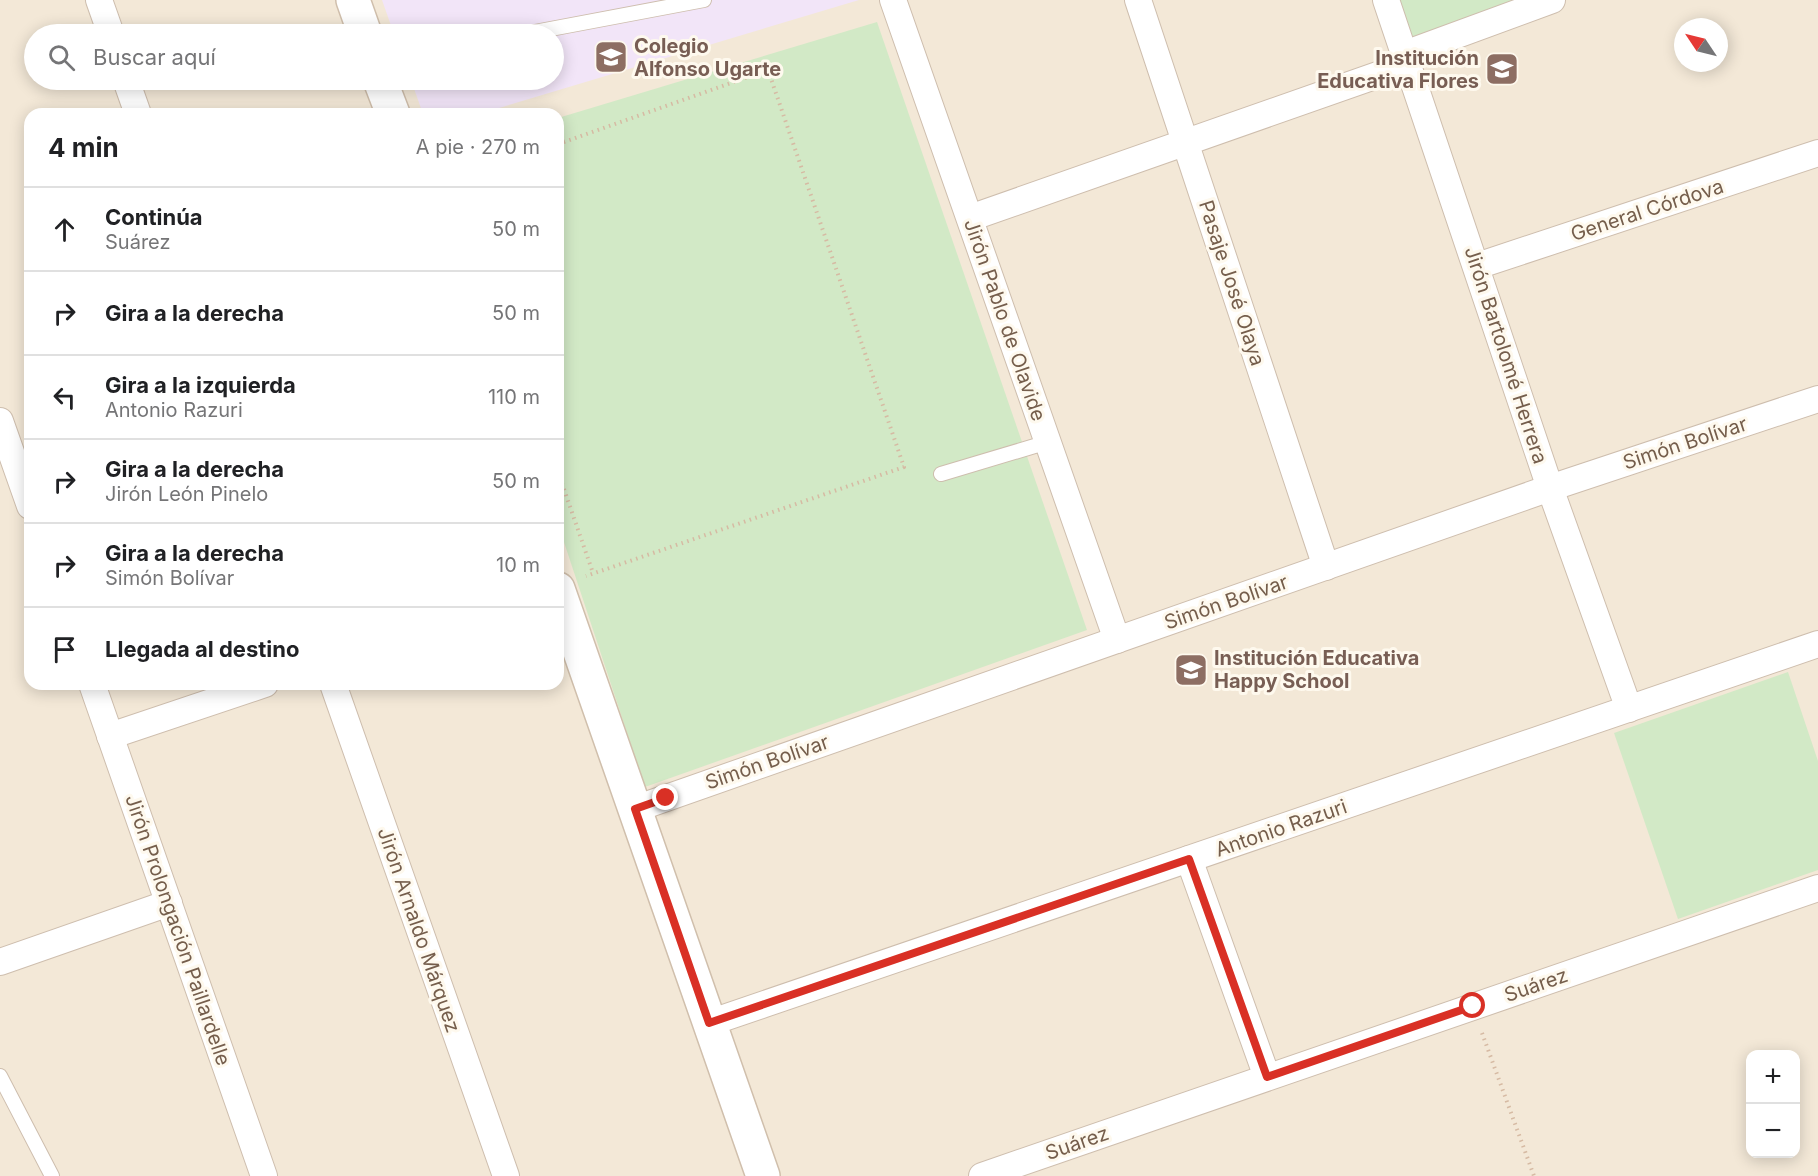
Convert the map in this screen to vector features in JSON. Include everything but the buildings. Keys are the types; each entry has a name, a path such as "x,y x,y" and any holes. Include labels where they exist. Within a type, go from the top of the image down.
{"street":[{"path":"99,0 107,24"},
{"path":"353,0 361,24"},
{"name":"Jirón Pablo de Olavide","path":"893,0 1117,640"},
{"name":"Pasaje José Olaya","path":"1138,0 1326,567"},
{"name":"Jirón Bartolomé Herrera","path":"1386,0 1550,488 1629,709"},
{"path":"970,218 1185,143 1407,59 1552,0"},
{"path":"130,90 136,108"},
{"path":"385,90 391,108"},
{"name":"General Córdova","path":"1476,266 1818,153"},
{"name":"Simón Bolívar","path":"635,809 1550,488 1818,399"},
{"path":"0,421 24,489"},
{"path":"564,606 763,1176"},
{"name":"Antonio Razuri","path":"709,1023 1818,644"},
{"name":"Jirón Prolongación Paillardelle","path":"94,690 264,1176"},
{"path":"110,736 247,690"},
{"name":"Jirón Arnaldo Márquez","path":"335,690 506,1176"},
{"path":"1189,859 1267,1077"},
{"name":"Suárez","path":"982,1176 1818,888"},
{"path":"0,962 169,903"}],"lane":[{"path":"564,26 704,0"},
{"path":"941,474 1048,442"},
{"path":"0,1076 52,1176"}],"path":[{"path":"564,142 768,70 904,468 593,573 564,489"},
{"path":"1473,1006 1534,1176"}],"shaded area":[{"path":"0,0 1818,0 1818,1176 0,1176"},
{"name":"Colegio Alfonso Ugarte","path":"382,0 859,0 564,88 564,24 390,24"},
{"name":"Colegio Alfonso Ugarte","path":"415,90 559,90 499,108 421,108"}],"green space":[{"path":"1397,0 1515,0 1410,38"},
{"path":"877,22 1087,630 645,787 564,542 564,116"},
{"path":"1788,672 1818,761 1818,870 1678,919 1614,733"}],"place":[{"name":"Colegio Alfonso Ugarte","path":"611,57"},
{"name":"Institución Educativa Flores","path":"1502,69"},
{"name":"Institución Educativa Happy School","path":"1191,670"}],"route":[{"path":"666,798 635,809 709,1023 1189,859 1267,1077 1473,1006"}]}
